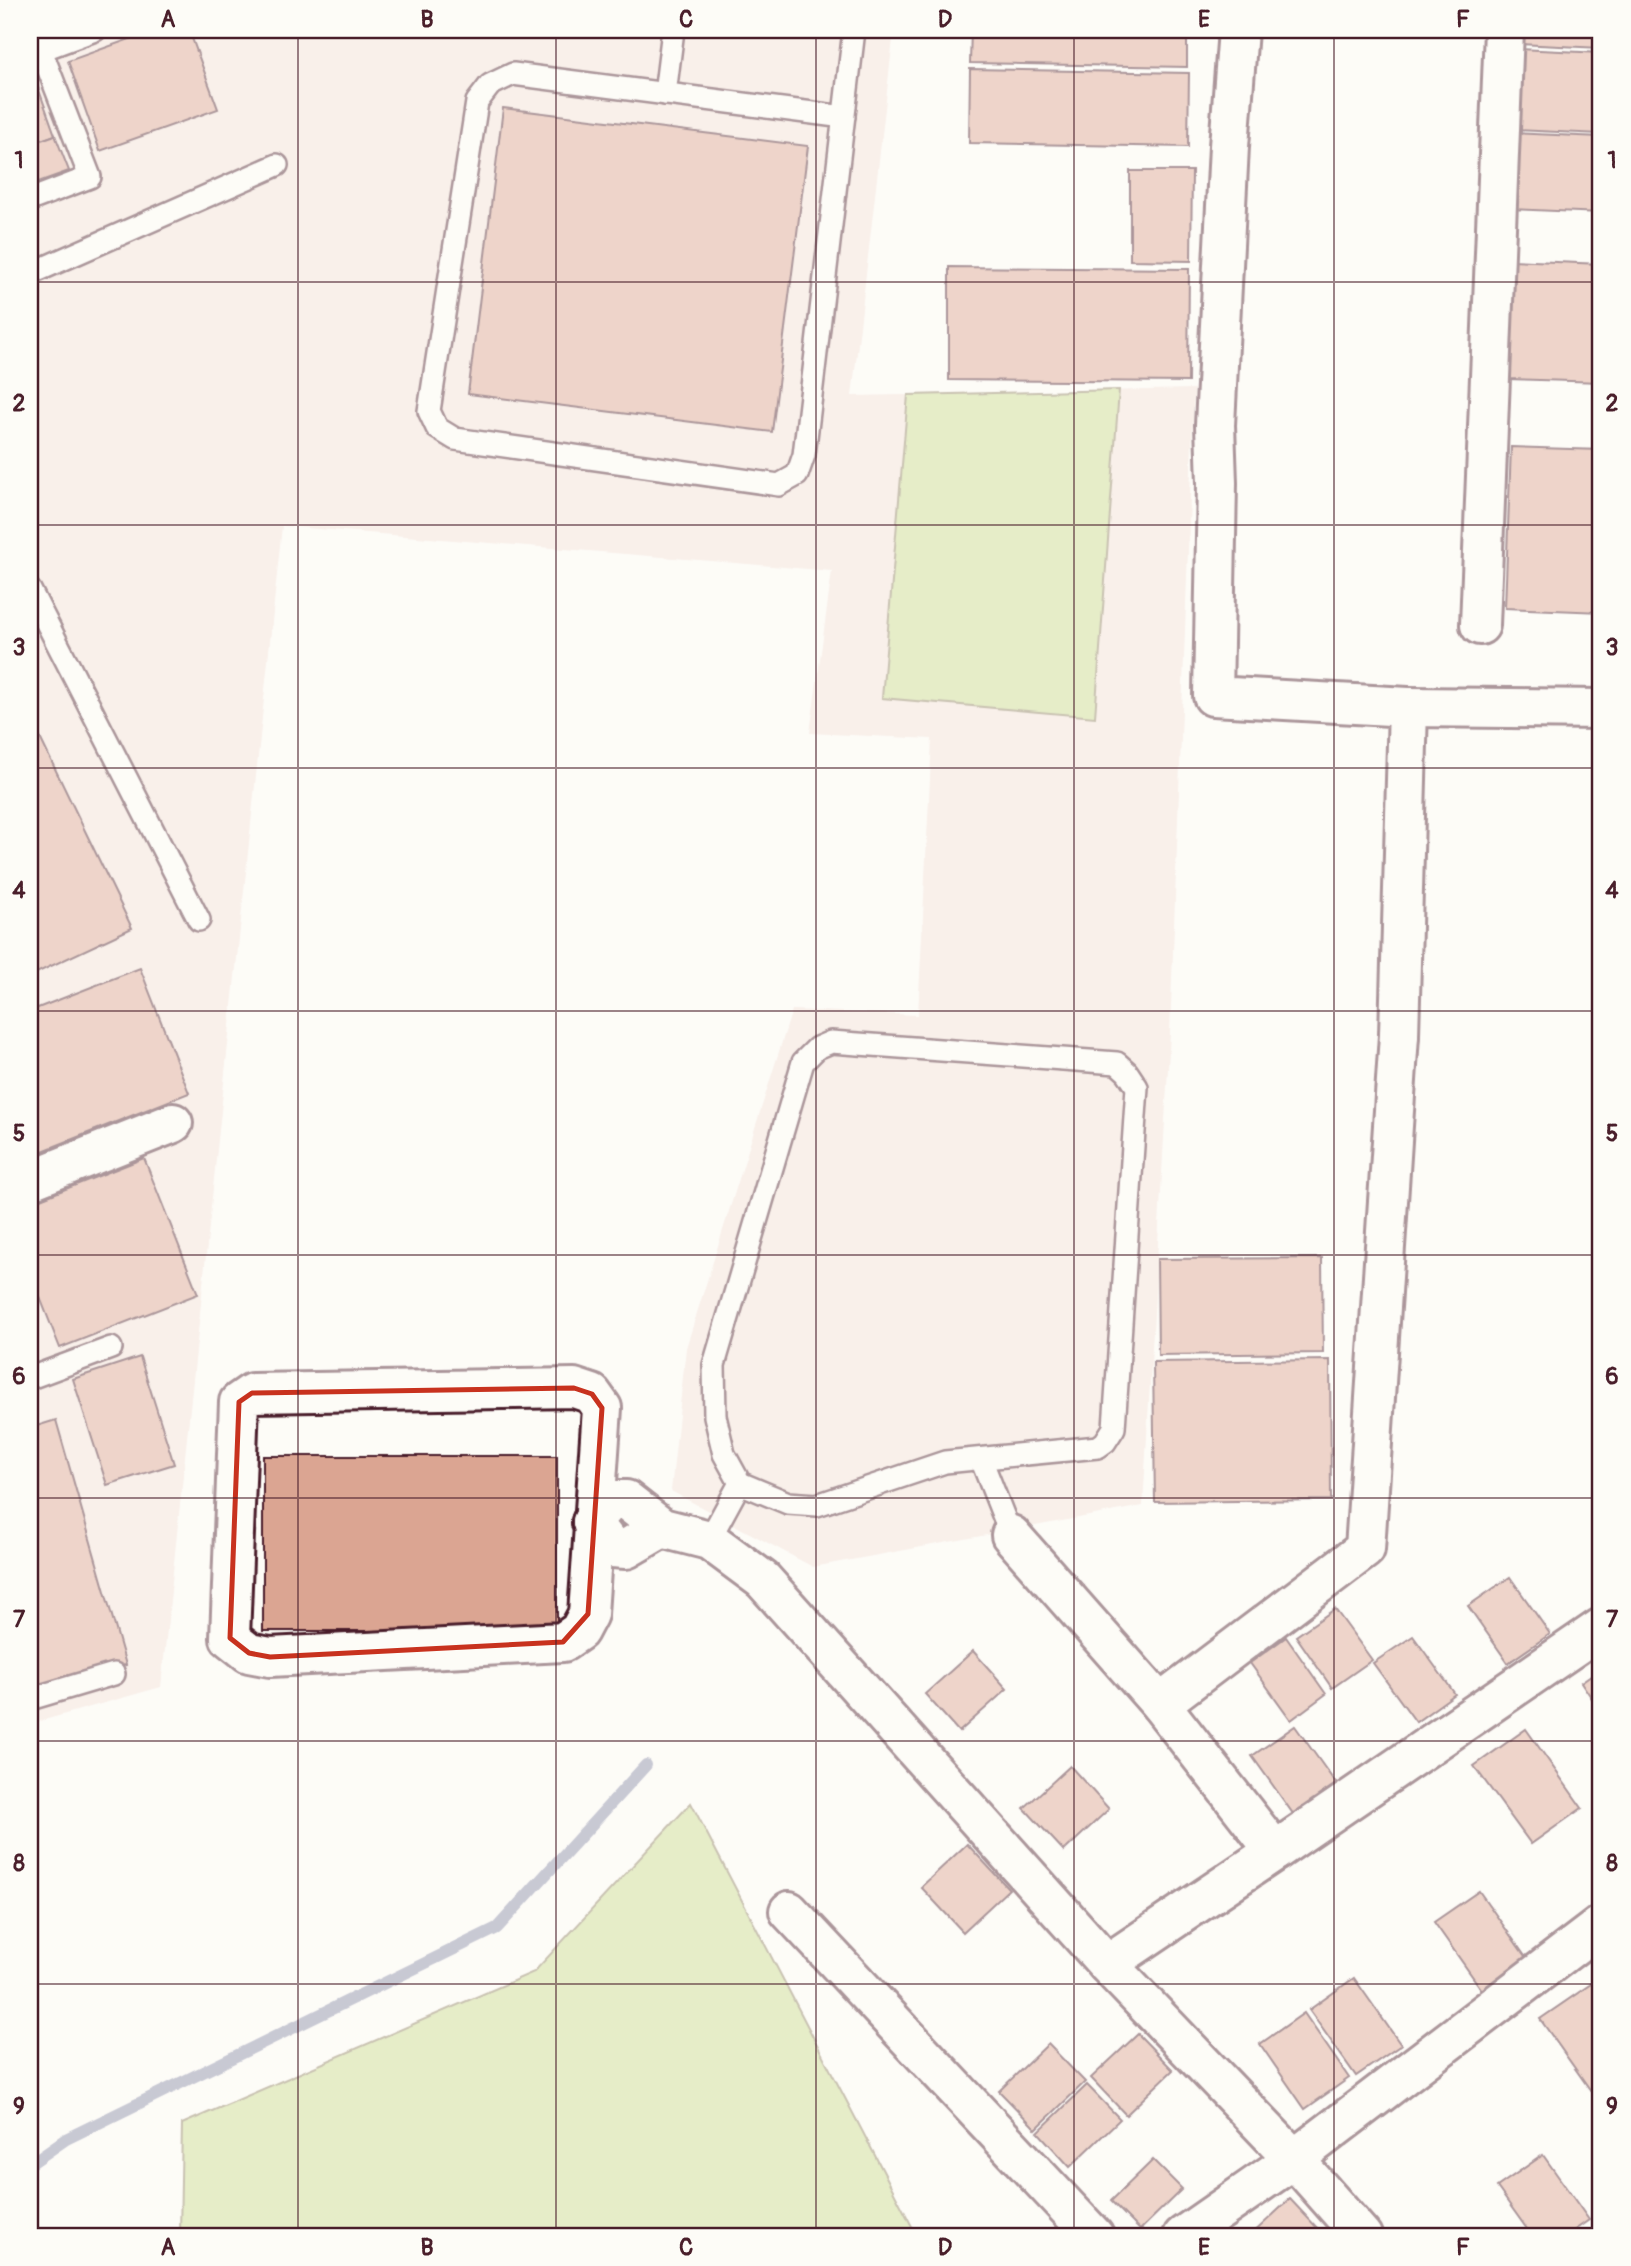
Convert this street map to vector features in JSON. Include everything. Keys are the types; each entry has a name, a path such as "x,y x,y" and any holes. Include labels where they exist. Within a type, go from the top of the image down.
{"street":[{"path":"1238,30 1229,146 1215,425 1217,483 1213,696 1408,707 1601,709"},
{"path":"1480,625 1504,30"},
{"path":"1160,1704 1365,1549 1399,1035 1408,707"},
{"path":"30,1180 173,1123"},
{"path":"592,1522 587,1614 579,1631 563,1642 270,1657 249,1653 230,1638 237,1417 239,1402 252,1393 574,1388 592,1394 602,1408 592,1522 612,1548 626,1549 662,1528 709,1540 762,1580 1107,1964 1294,2159 1362,2236"},
{"path":"1011,1535 1160,1704 1275,1851"},
{"path":"1107,1964 1601,1628"},
{"path":"789,1911 1094,2236"},
{"path":"1184,2236 1294,2159 1601,1925"},
{"path":"1053,2236 1060,2199"}],"lane":[{"path":"30,200 90,177 33,30"},
{"path":"41,50 94,30"},
{"path":"665,94 673,30"},
{"path":"844,117 513,74 490,85 477,102 429,411 437,428 455,439 779,485 797,475 804,455 855,30"},
{"path":"30,274 277,164"},
{"path":"30,590 199,920"},
{"path":"831,1042 1117,1063 1137,1087 1114,1428 1105,1442 1098,1447 981,1459 945,1462 817,1505 788,1503 740,1483 724,1454 715,1416 714,1365 803,1062 817,1048 831,1042"},
{"path":"30,1378 111,1348"},
{"path":"981,1459 1011,1535"},
{"path":"709,1540 740,1483"},
{"path":"30,1699 114,1674"}],"highlighted area":[{"path":"574,1388 592,1394 602,1408 588,1614 563,1642 270,1657 249,1653 230,1638 237,1417 239,1402 252,1393"}],"shaded area":[{"path":"30,30 894,30 852,396 1194,389 1170,1033 1143,1506 813,1567 671,1491 686,1348 792,1010 918,1015 932,739 810,733 832,571 282,526 161,1687 30,1724"}],"green space":[{"path":"1119,390 1095,717 882,698 908,395"},
{"path":"691,1803 917,2236 180,2236 182,2124 534,1972"}],"building":[{"path":"155,30 189,30 218,109 100,151 68,61"},
{"path":"971,30 1187,30 1187,67 970,63"},
{"path":"1520,30 1601,30 1601,48 1519,44"},
{"path":"1519,49 1601,53 1601,134 1515,130"},
{"path":"30,65 55,135 30,144"},
{"path":"970,69 1189,73 1188,147 969,143"},
{"path":"503,108 808,146 772,432 468,394"},
{"path":"1513,133 1601,137 1601,213 1509,209"},
{"path":"55,135 69,171 30,185 30,144"},
{"path":"1130,171 1192,171 1191,261 1130,260"},
{"path":"1512,260 1601,264 1601,382 1507,379"},
{"path":"949,267 1189,269 1188,382 949,380"},
{"path":"1511,447 1601,450 1601,612 1505,608"},
{"path":"30,717 132,928 30,976"},
{"path":"140,968 189,1093 30,1156 30,1011"},
{"path":"144,1158 198,1294 60,1348 30,1272 30,1203"},
{"path":"1322,1258 1323,1353 1158,1355 1157,1259"},
{"path":"140,1357 174,1464 107,1485 73,1379"},
{"path":"1330,1360 1331,1500 1155,1502 1153,1362"},
{"path":"56,1420 126,1665 30,1692 30,1428"},
{"path":"263,1456 557,1456 557,1631 263,1631"},
{"path":"1510,1577 1550,1634 1508,1663 1468,1606"},
{"path":"1335,1609 1372,1660 1332,1688 1296,1636"},
{"path":"1413,1636 1455,1694 1416,1722 1373,1663"},
{"path":"1286,1637 1326,1694 1291,1720 1250,1663"},
{"path":"973,1651 1007,1689 959,1732 925,1694"},
{"path":"1601,1668 1601,1712 1581,1682"},
{"path":"1295,1726 1337,1785 1294,1815 1252,1756"},
{"path":"1526,1729 1582,1808 1531,1844 1474,1766"},
{"path":"1070,1766 1109,1809 1064,1851 1024,1808"},
{"path":"967,1844 1009,1889 963,1932 921,1887"},
{"path":"1479,1891 1527,1959 1482,1990 1434,1922"},
{"path":"1354,1978 1401,2045 1356,2076 1309,2010"},
{"path":"1594,1982 1601,1993 1601,2105 1540,2019"},
{"path":"1304,2013 1349,2078 1305,2109 1260,2044"},
{"path":"1138,2034 1173,2070 1126,2115 1091,2078"},
{"path":"1048,2044 1085,2082 1036,2129 999,2091"},
{"path":"1087,2085 1120,2119 1070,2167 1038,2132"},
{"path":"1543,2155 1589,2220 1566,2236 1532,2236 1497,2187"},
{"path":"1153,2160 1182,2189 1140,2230 1111,2201"},
{"path":"1290,2199 1322,2233 1318,2236 1250,2236"}],"waterway":[{"path":"30,2164 66,2139 497,1928 646,1765"}]}
